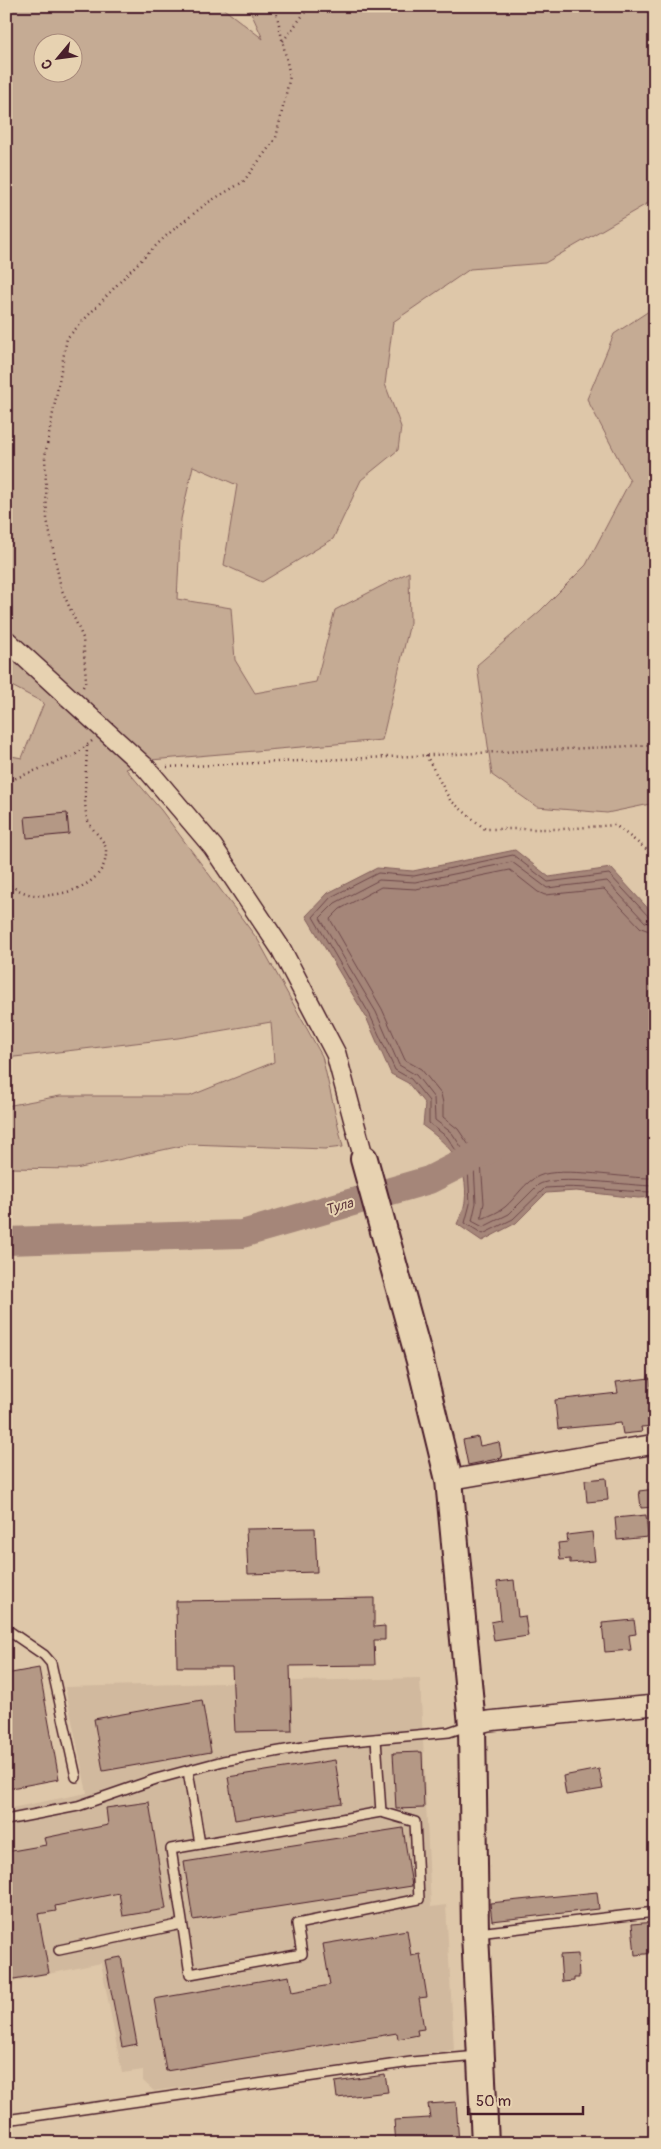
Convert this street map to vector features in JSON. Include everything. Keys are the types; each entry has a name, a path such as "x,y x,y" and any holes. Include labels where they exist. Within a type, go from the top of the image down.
{"street":[{"path":"6,640 146,768 213,847 281,949 336,1054 390,1260 420,1361 449,1480 472,1725 475,1933 485,2143"},
{"path":"449,1480 655,1444"},
{"path":"472,1725 488,1721 652,1708"}],"lane":[{"path":"6,1629 44,1655 51,1663 76,1778"},
{"path":"6,1820 78,1806 147,1782 223,1761 320,1744 449,1732 472,1725"},
{"path":"376,1739 381,1812"},
{"path":"188,1771 200,1844"},
{"path":"381,1812 415,1822 419,1900 297,1924 302,1954 190,1974 171,1849 200,1844 381,1812"},
{"path":"475,1933 655,1912"},
{"path":"59,1950 182,1924"},
{"path":"6,2120 411,2062 480,2056"}],"path":[{"path":"74,702 86,680 83,638 61,588 47,519 44,456 68,338 130,270 167,235 207,203 243,182 276,138 290,76 275,6"},
{"path":"282,41 310,6"},
{"path":"6,782 74,755 104,730"},
{"path":"6,883 34,895 76,890 96,878 105,863 106,848 88,820 87,744"},
{"path":"146,768 655,746"},
{"path":"426,755 450,800 485,829 562,829 616,825 655,856"}],"shaded area":[{"path":"17,6 220,6 263,39 248,6 655,6 655,199 545,263 470,269 393,322 385,384 401,427 398,450 361,480 333,539 262,582 224,565 237,485 193,466 181,519 177,599 231,608 235,660 255,693 316,682 335,610 409,572 410,623 382,740 151,760 126,769 161,810 258,940 322,1056 343,1147 325,1149 190,1144 76,1169 6,1168 6,1106 60,1096 190,1096 274,1062 271,1022 178,1038 6,1058 6,755 22,758 44,703 6,683 6,17"},
{"path":"655,307 655,803 607,813 537,807 492,775 477,665 540,611 586,565 630,481 587,399 614,334"},
{"path":"420,1678 431,1907 446,1905 454,2050 154,2091 143,2081 143,2070 122,2073 101,1963 6,1983 6,1809 87,1793 65,1687"}],"water":[{"path":"515,850 549,877 611,868 655,916 655,1197 638,1198 576,1191 546,1193 516,1223 482,1241 457,1224 464,1205 465,1189 461,1167 450,1149 423,1126 425,1104 408,1083 391,1074 366,1017 306,916 328,893 377,868 413,871"}],"building":[{"path":"67,813 69,834 27,838 25,817"},
{"path":"650,1378 655,1426 641,1427 642,1432 623,1434 621,1423 558,1429 555,1400 618,1393 616,1382"},
{"path":"478,1437 480,1446 499,1442 502,1458 468,1465 463,1440"},
{"path":"606,1478 608,1500 587,1502 585,1480"},
{"path":"655,1489 655,1507 641,1508 639,1491"},
{"path":"646,1515 648,1537 617,1540 615,1518"},
{"path":"315,1528 317,1572 248,1574 246,1529"},
{"path":"592,1532 595,1561 570,1563 570,1559 560,1560 558,1543 568,1542 567,1535"},
{"path":"514,1580 518,1617 525,1616 528,1636 494,1641 491,1622 501,1620 497,1582"},
{"path":"374,1598 374,1627 385,1626 385,1640 374,1640 375,1665 290,1666 292,1731 235,1732 232,1667 177,1667 176,1601"},
{"path":"634,1620 636,1634 629,1635 631,1650 605,1652 602,1623"},
{"path":"39,1668 59,1779 6,1789 6,1674"},
{"path":"202,1700 211,1752 103,1771 94,1719"},
{"path":"422,1752 424,1808 396,1809 393,1753"},
{"path":"335,1760 342,1803 235,1820 228,1777"},
{"path":"599,1769 603,1789 566,1795 563,1776"},
{"path":"149,1802 166,1909 123,1916 119,1893 55,1906 56,1911 38,1914 49,1973 8,1980 6,1972 6,1852 46,1845 44,1838 108,1825 106,1808"},
{"path":"403,1828 412,1886 193,1920 184,1862"},
{"path":"597,1892 599,1909 492,1921 490,1903"},
{"path":"655,1922 655,1953 635,1955 632,1924"},
{"path":"407,1930 411,1956 420,1954 427,1997 419,1998 424,2029 417,2030 418,2035 398,2039 397,2033 166,2071 154,1999 289,1976 292,1992 330,1985 323,1944"},
{"path":"578,1954 579,1978 574,1978 574,1981 562,1982 560,1955"},
{"path":"121,1957 137,2044 122,2047 105,1960"},
{"path":"385,2075 388,2092 337,2098 335,2082"},
{"path":"456,2102 459,2143 396,2143 394,2120 430,2118 428,2104"}],"waterway":[{"name":"Тула","path":"6,1241 242,1234 429,1180 492,1148"}]}
